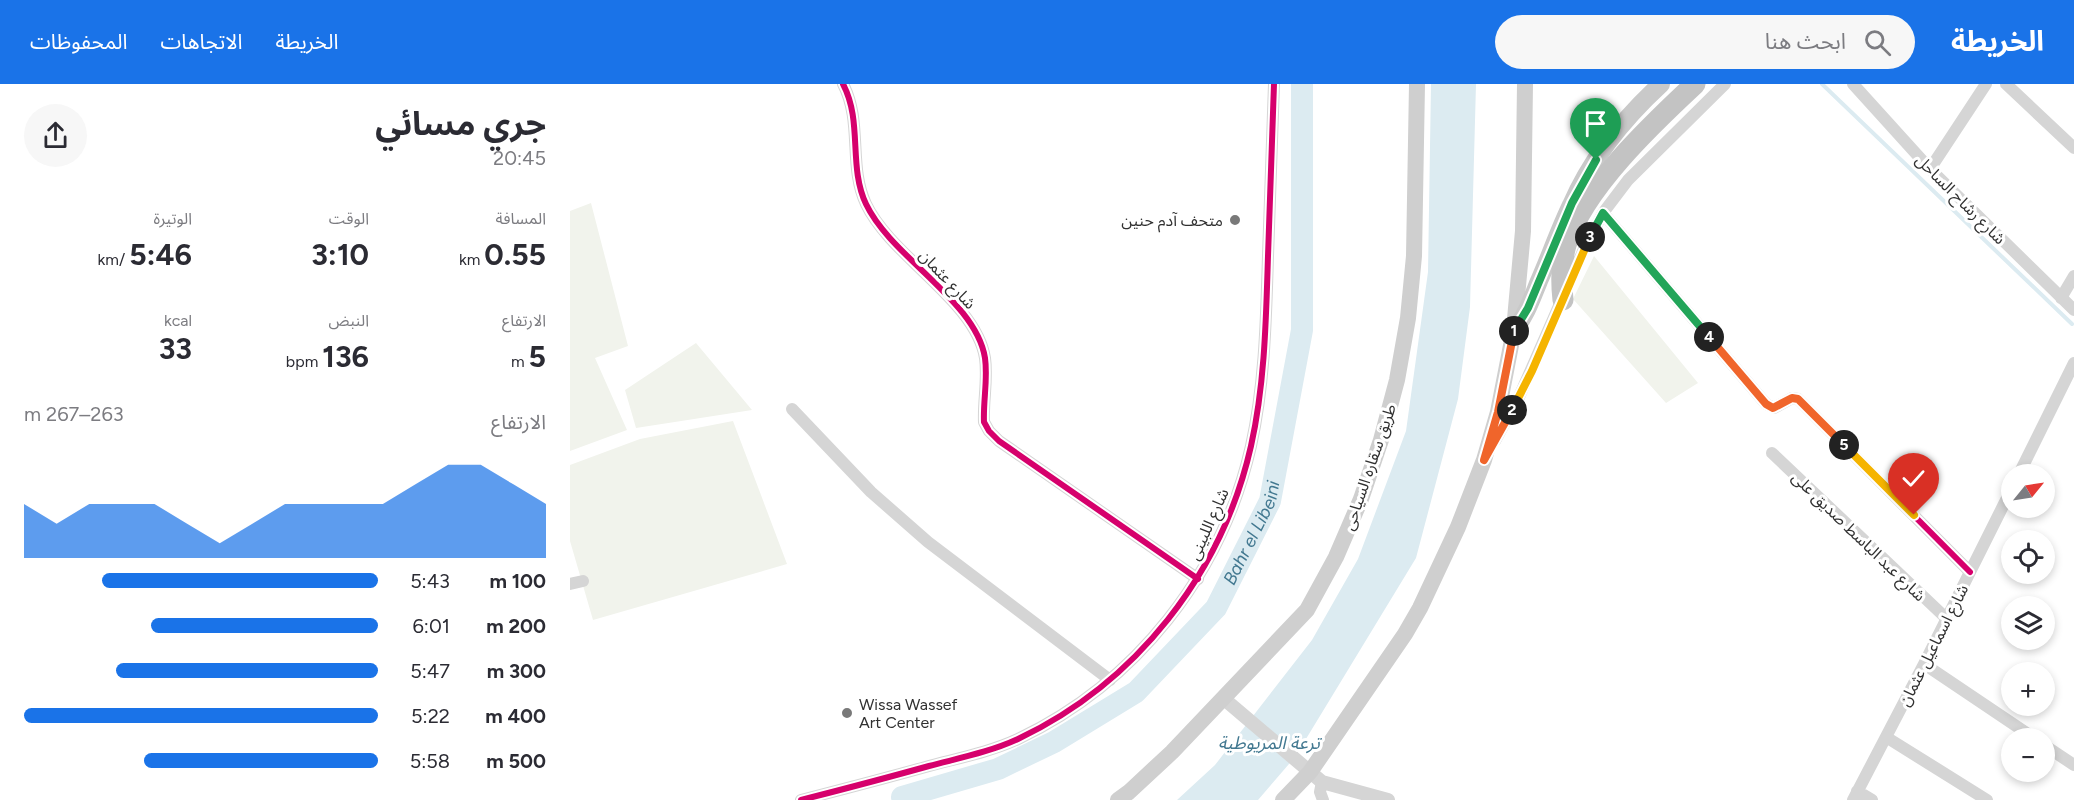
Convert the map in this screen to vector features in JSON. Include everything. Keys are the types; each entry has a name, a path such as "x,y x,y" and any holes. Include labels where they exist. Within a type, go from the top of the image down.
{"highway":[{"path":"1563,300 1561,286 1563,259 1566,245 1577,220 1626,153 1695,84"}],"main road":[{"name":"طريق سقاره السياحى","path":"1118,800 1228,702 1307,610 1336,557 1361,499 1381,440 1399,369 1408,318 1413,266 1417,84"},
{"path":"1283,800 1316,777 1420,608 1458,527 1484,460 1498,412 1514,330 1523,231 1525,84"},
{"path":"1514,330 1528,308 1572,203 1588,174 1626,120 1661,84"}],"street":[{"name":"شارع عثمان","path":"843,84 854,114 858,180 866,205 884,231 971,323 980,339 985,358 984,422 989,431 999,441 1197,579"},
{"name":"شارع اللبينى","path":"801,800 990,750 1041,727 1065,713 1110,680 1172,616 1197,579 1220,536 1238,492 1251,445 1266,348 1274,84"},
{"path":"1484,460 1519,397 1584,249 1603,213 1628,180 1725,84"},
{"name":"شارع رشاح الساحل","path":"1853,84 1930,169 2074,310"},
{"path":"1930,169 1986,84"},
{"path":"2006,84 2074,148"},
{"path":"1603,213 1766,404 1773,408 1792,398 1801,401 1970,572"},
{"path":"2061,298 2074,276"},
{"path":"2024,464 2074,363"},
{"path":"792,409 871,492 928,542 1110,680"},
{"name":"شارع عبد الباسط صديق على","path":"1772,453 1947,619"},
{"name":"شارع اسماعيل عثمان","path":"1855,796 2001,511"},
{"path":"570,584 583,580"},
{"path":"1924,664 2019,728"},
{"path":"1228,702 1316,777 1388,800"},
{"path":"1886,737 1987,800"},
{"path":"2055,752 2074,765"},
{"path":"1316,777 1323,800"},
{"path":"1855,796 1872,800"}],"shaded area":[{"path":"591,203 628,346 595,358 627,430 570,451 570,211"},
{"path":"1594,256 1698,383 1666,403 1573,299"},
{"path":"696,343 752,410 636,428 625,390"},
{"path":"733,421 787,564 593,620 570,541 570,465 640,439"}],"water":[{"name":"ترعة المريوطية","path":"1431,84 1476,84 1470,307 1458,399 1416,558 1295,757 1258,800 1177,800 1215,765 1312,640 1358,559 1406,431 1428,272"}],"waterway":[{"name":"Bahr el Libeini","path":"902,797 998,769 1054,742 1136,692 1216,608 1270,501 1302,330 1302,84"},
{"path":"1822,84 2072,324"}],"cycle path":[{"path":"843,84 852,113 858,175 866,204 894,242 950,298 966,317 978,337 985,358 984,422 989,431 999,441 1198,579"},
{"path":"801,800 997,748 1061,716 1100,688 1136,655 1168,620 1196,580 1219,538 1238,493 1256,422 1265,327 1274,84"},
{"path":"1603,213 1766,404 1774,408 1792,398 1798,399 1970,572"}],"place":[{"name":"متحف آدم حنين","path":"1235,220"},
{"name":"Wissa Wassef Art Center","path":"847,713"}],"route":[{"path":"1596,160 1572,203 1528,308 1514,330 1498,412 1484,460 1532,371 1584,249 1603,213 1769,407 1778,407 1792,398 1798,399 1914,515"}]}
